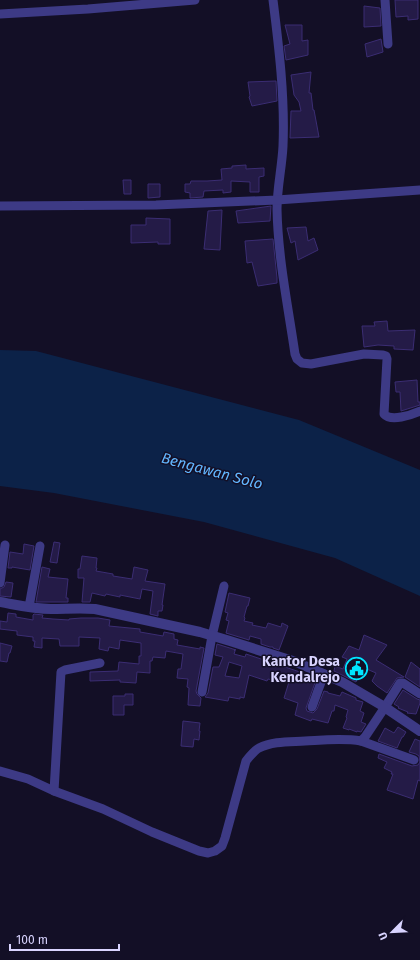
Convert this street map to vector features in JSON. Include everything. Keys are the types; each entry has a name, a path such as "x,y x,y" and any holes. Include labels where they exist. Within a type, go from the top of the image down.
{"street":[{"path":"0,14 88,9 195,0"},
{"path":"273,0 281,68 284,117 283,147 277,200 278,222 283,271 295,354 298,360 302,363 311,364 364,354 386,356 384,414 386,417 390,418 409,415 420,411"},
{"path":"385,0 388,44"},
{"path":"0,206 156,205 277,200 420,190"},
{"path":"0,583 5,544"},
{"path":"29,607 40,546"},
{"path":"202,692 212,636 224,586"},
{"path":"0,602 50,609 95,609 230,641 296,662 342,682 385,707 420,731"},
{"path":"54,791 61,672 100,663"},
{"path":"312,707 324,674"},
{"path":"362,741 400,682 420,694"},
{"path":"0,770 28,778 54,791 103,809 152,832 199,851 208,853 215,851 222,846 246,761 260,748 282,742 350,739 362,741 414,760"}],"water":[{"name":"Bengawan Solo","path":"0,350 36,351 299,420 420,470 420,596 335,558 204,522 54,493 0,486"}],"building":[{"path":"395,0 418,0 418,19 408,20 408,16 396,17"},
{"path":"364,6 380,8 381,26 364,27"},
{"path":"285,25 302,25 302,41 308,40 308,55 286,60 284,46 290,44"},
{"path":"381,39 383,52 367,57 365,44"},
{"path":"311,72 309,93 311,93 319,137 290,138 291,111 301,111 299,102 294,95 291,75"},
{"path":"276,81 277,101 252,106 249,97 248,82"},
{"path":"246,165 246,169 264,168 264,176 259,177 259,192 250,192 250,182 231,181 231,192 223,193 223,190 204,191 203,197 190,198 190,193 185,192 185,184 190,184 191,181 222,180 221,169 232,168 232,166"},
{"path":"123,180 131,180 131,194 124,194"},
{"path":"148,184 160,184 160,197 148,198"},
{"path":"271,206 270,221 238,223 236,211"},
{"path":"222,210 220,250 204,249 208,211"},
{"path":"146,218 170,219 170,244 158,244 158,242 131,243 131,225 146,225"},
{"path":"306,227 308,241 314,238 318,250 298,260 295,241 291,243 287,228"},
{"path":"273,239 277,283 258,286 252,262 247,263 245,241"},
{"path":"387,321 388,331 415,330 413,350 394,349 394,346 378,345 364,347 362,326 375,326 374,322"},
{"path":"417,380 418,402 420,402 420,405 401,411 400,392 396,392 395,382"},
{"path":"54,542 60,543 57,563 50,562"},
{"path":"24,544 34,546 30,570 12,567 8,568 10,552 23,554"},
{"path":"82,556 97,558 96,571 113,574 113,576 132,579 134,567 148,570 145,581 165,584 162,611 158,611 158,616 150,614 153,591 142,589 140,599 120,595 120,597 106,594 105,596 92,593 90,602 82,602 84,578 78,578 78,569 80,569"},
{"path":"42,567 50,569 48,577 68,579 66,598 68,598 68,602 36,602"},
{"path":"6,582 13,583 11,597 0,596 0,589 4,587"},
{"path":"229,593 250,598 244,621 253,623 252,625 266,628 268,623 281,627 282,623 288,626 279,650 261,644 261,639 250,636 249,640 226,633 229,621 226,620 228,613 225,612"},
{"path":"8,613 16,614 16,617 33,620 34,614 43,615 42,618 53,619 69,620 98,618 110,620 109,626 140,629 140,632 163,636 164,632 174,634 174,639 178,640 177,645 200,649 200,647 204,648 196,691 201,698 200,706 188,705 188,679 177,678 178,669 181,669 183,654 166,651 165,658 153,657 152,661 150,661 150,673 137,672 136,683 120,682 120,680 90,681 90,672 118,671 119,662 139,664 139,656 141,656 141,643 120,640 119,649 109,647 108,651 99,649 100,638 79,637 79,646 60,646 59,639 42,638 42,648 34,647 35,641 33,641 33,637 17,635 17,631 0,629 0,621 7,622"},
{"path":"364,635 387,645 376,660 404,677 397,678 387,693 372,681 376,673 362,667 356,682 334,671 335,666 343,669 347,659 342,657 349,646 359,650"},
{"path":"0,643 12,646 7,662 0,661"},
{"path":"217,644 236,650 234,650 234,654 245,657 246,654 312,676 311,678 316,680 306,708 307,711 313,713 317,709 324,691 340,696 342,692 356,698 356,700 363,702 360,711 364,713 361,722 366,724 361,732 343,728 348,710 335,705 334,711 332,711 328,723 312,719 311,721 295,715 298,703 284,698 289,682 277,678 276,681 268,679 267,681 249,675 244,698 240,697 240,699 229,697 228,701 205,697 208,693 213,667 219,667 223,657 215,655","holes":["229,662 242,666 239,678 225,676"]},
{"path":"411,662 420,669 420,687 405,677"},
{"path":"403,690 420,700 416,714 407,713 408,712 398,708 399,707 394,704"},
{"path":"125,694 133,694 133,705 124,705 124,715 113,715 113,696 125,696"},
{"path":"183,721 200,723 199,740 194,739 193,747 181,746"},
{"path":"398,727 406,732 397,748 378,741 385,728 394,733"},
{"path":"415,739 420,741 420,762 419,756 409,752"},
{"path":"379,754 412,766 418,765 420,762 420,781 418,780 413,799 387,790 393,774 384,768 387,762 378,758"}],"place":[{"name":"Kantor Desa Kendalrejo","path":"356,669"}]}
